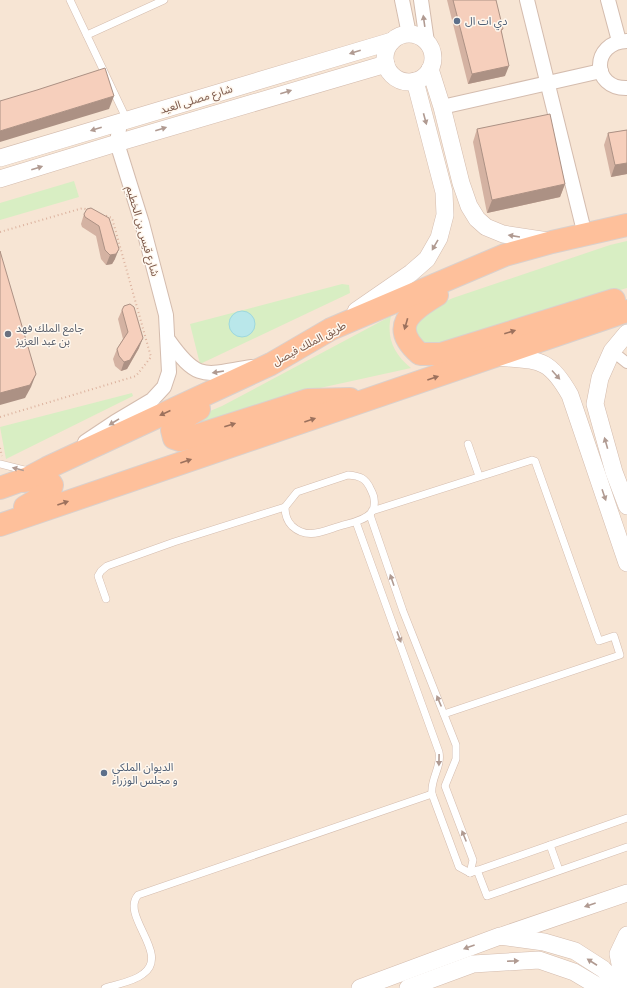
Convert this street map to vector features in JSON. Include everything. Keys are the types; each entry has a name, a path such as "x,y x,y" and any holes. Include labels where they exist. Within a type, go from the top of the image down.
{"highway":[{"name":"طريق الملك فيصل","path":"8,485 271,364 331,329 505,255 552,242 627,225"},
{"path":"505,255 415,308 406,320 404,332 411,347 420,354 441,354 627,297"},
{"path":"0,525 494,357 627,310"},
{"path":"251,373 175,425 172,430 174,438 180,440 189,438 308,400 371,399"},
{"path":"0,522 50,492 52,488 52,485 48,481 39,479 8,485"}],"street":[{"path":"402,0 409,34"},
{"path":"421,0 427,42 433,55 430,69 421,79 415,81 400,80 393,76 386,64 386,51 392,41 403,35 409,34 422,38 427,42"},
{"path":"526,0 548,81 585,234"},
{"path":"608,0 623,41 606,49 600,63 601,71 608,83 614,86 627,88"},
{"name":"شارع مصلى العيد","path":"0,158 392,41"},
{"name":"شارع مصلى العيد","path":"0,179 386,64"},
{"path":"430,69 442,106 461,183 469,206 477,219 486,227 503,234 552,242"},
{"path":"442,106 548,81 601,71"},
{"path":"331,329 411,273 427,259 439,238 445,215 444,192 415,81"},
{"name":"شارع قيس بن الخطيم","path":"41,470 152,400 164,387 169,372 166,315 158,282 117,143 124,121"},
{"path":"627,333 612,351 600,378 595,404 614,472 627,506"},
{"path":"168,341 188,365 197,371 208,373 271,364"},
{"path":"612,351 627,363"},
{"path":"494,357 529,360 546,364 560,378 570,395 627,563"},
{"path":"360,988 500,936 627,892"},
{"path":"625,988 618,954 627,935"},
{"path":"500,936 544,942 575,951 603,969 621,988"},
{"path":"408,988 474,964 540,960 574,972 601,988"}],"lane":[{"path":"70,0 87,35 124,121"},
{"path":"87,35 164,0"},
{"path":"468,444 479,476"},
{"path":"444,714 620,655 614,636 599,641 537,464 532,460 479,476 371,513 356,522 313,534 303,534 290,524 285,515 285,507 291,498 301,490 348,475 359,476 367,482 374,500 371,513 403,611 456,745 456,759 445,786 446,793 473,860 470,873"},
{"path":"0,464 41,470"},
{"path":"106,599 98,576 101,571 108,566 174,542 285,507"},
{"path":"356,522 439,752 440,760 431,787 432,794 458,867 470,873 627,818"},
{"path":"105,988 142,975 151,964 151,952 134,909 134,901 138,895 432,794"},
{"path":"550,845 559,870"},
{"path":"477,870 487,896 627,847"}],"path":[{"path":"0,232 83,208 90,211"},
{"path":"0,417 136,376 151,357 112,218 97,213"}],"shaded area":[{"path":"0,0 627,0 627,988 0,988"}],"green space":[{"path":"74,181 79,197 0,220 0,203"},
{"path":"627,241 627,288 573,303 432,349 417,343 412,331 415,323 423,313 433,307 453,298 610,245"},
{"path":"342,284 349,285 350,293 200,364 190,324","holes":["252,315 255,322 251,334 243,337"]},
{"path":"391,316 390,331 393,345 400,357 411,368 320,388 235,418 195,430 191,419 222,406"},
{"path":"132,393 133,396 6,459 0,427"}],"water":[{"path":"242,311 251,315 255,324 251,333 242,337 233,333 229,324 233,315"}],"building":[{"path":"453,0 496,0 503,29 501,30 509,66 472,74"},
{"path":"105,68 114,96 0,131 0,101"},
{"path":"550,114 565,184 492,200 477,129"},
{"path":"627,130 627,163 615,165 608,133"},
{"path":"91,208 109,218 119,249 116,254 110,255 105,250 99,226 85,217 84,214 87,209"},
{"name":"جامع الملك فهد بن عبد العزيز","path":"0,251 36,374 30,385 0,393"},
{"path":"130,304 134,307 143,338 130,360 124,362 119,356 117,349 128,332 122,310 124,306"}],"place":[{"name":"دي ات ال","path":"457,21"},
{"name":"جامع الملك فهد بن عبد العزيز","path":"8,334"},
{"name":"الديوان الملكي و مجلس الوزراء","path":"104,773"}]}
